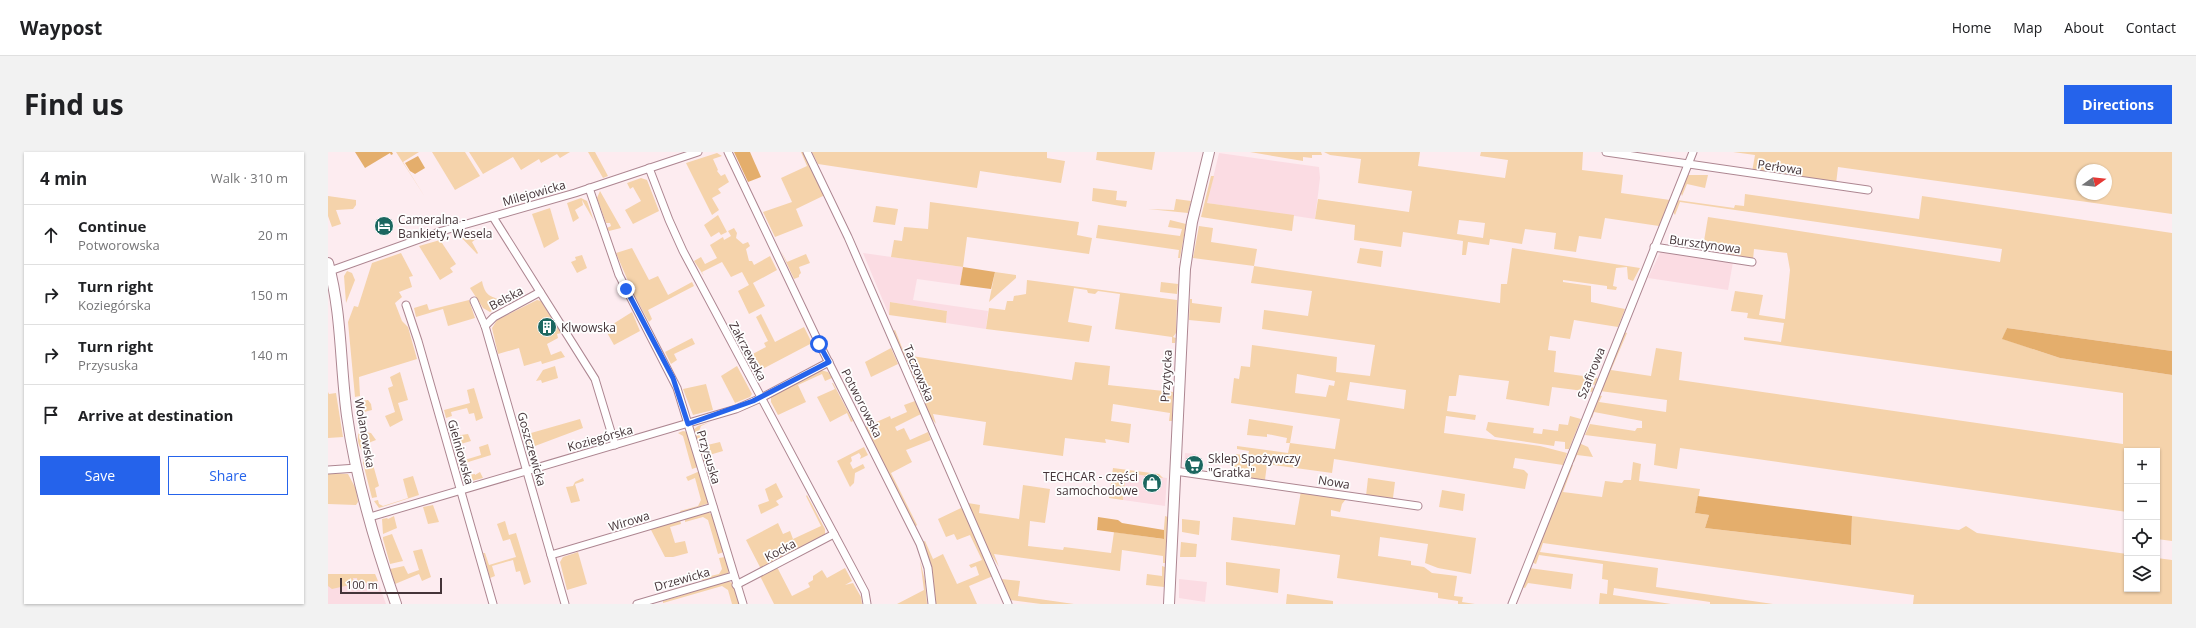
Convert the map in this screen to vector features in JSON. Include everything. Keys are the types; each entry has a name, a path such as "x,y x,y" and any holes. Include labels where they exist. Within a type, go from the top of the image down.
{"main road":[{"name":"Przytycka","path":"1169,604 1185,269 1192,222 1209,152"},
{"name":"Wolanowska","path":"330,273 340,333 347,416 357,468 396,604"}],"street":[{"name":"Milejowicka","path":"330,273 434,233 589,188 698,152"},
{"name":"Potworowska","path":"728,152 829,362 920,544 928,568 932,604"},
{"name":"Taczowska","path":"807,152 851,242 1008,604"},
{"name":"Perłowa","path":"1606,152 1868,190"},
{"name":"Szafirowa","path":"1512,604 1693,152"},
{"name":"Zakrzewska","path":"649,168 677,239 865,592 867,604"},
{"name":"Przysuska","path":"589,188 619,275 673,378 733,576 743,604"},
{"path":"493,217 595,379 615,445"},
{"name":"Bursztynowa","path":"1654,247 1752,262"},
{"name":"Belska","path":"485,326 494,317 540,292"},
{"name":"Goszczewicka","path":"474,301 485,326 566,604"},
{"name":"Gielniowska","path":"406,306 418,342 493,604"},
{"name":"Koziegórska","path":"370,517 736,409 761,398 829,362"},
{"path":"328,470 357,468"},
{"name":"Nowa","path":"1175,471 1418,506"},
{"name":"Wirowa","path":"551,555 713,507"},
{"name":"Kocka","path":"736,585 834,534"},
{"name":"Drzewicka","path":"637,604 733,576"}],"shaded area":[{"path":"355,152 392,152 393,154 391,155 390,153 365,168"},
{"path":"396,152 419,152 403,162 425,197"},
{"path":"432,152 465,152 480,176 455,190"},
{"path":"469,152 570,152 560,158 557,154 541,163 539,159 521,170 513,157 483,174"},
{"path":"588,152 595,152 608,176 603,178"},
{"path":"734,152 750,152 761,177 748,182"},
{"path":"801,152 804,152 825,195 796,209 803,226 775,237 763,212 792,202 781,178 807,166"},
{"path":"812,152 1047,152 1047,158 1065,161 1061,183 980,171 977,188 818,164"},
{"path":"1097,152 1155,152 1152,170 1096,160"},
{"path":"1250,152 1321,152 1322,155 1312,155 1312,158 1303,157 1303,161"},
{"path":"1324,152 1420,152 1418,166 1505,178 1508,160 1480,156 1481,152 1583,152 1582,170 1623,175 1621,193 1670,200 1659,226 1605,218 1601,239 1579,236 1576,252 1554,249 1556,233 1525,229 1522,244 1490,239 1489,245 1468,242 1466,255 1462,255 1463,241 1403,232 1401,247 1354,240 1355,225 1315,219 1318,199 1409,212 1412,191 1358,183 1361,159 1330,155","holes":["1459,220 1485,223 1483,238 1457,234"]},
{"path":"1733,152 2172,152 2172,214 1838,167 1836,184 1752,172 1755,155"},
{"path":"717,153 722,156 713,159 718,170 717,171 721,176 725,174 729,182 718,189 721,193 712,198 719,210 712,215 686,163"},
{"path":"1219,153 1319,167 1320,178 1315,219 1207,203"},
{"path":"418,156 425,168 415,174 410,171 405,163"},
{"path":"1688,175 1708,175 1705,188 1687,184 1682,196 1680,191"},
{"path":"1211,176 1214,176 1207,203 1294,215 1292,231 1201,217"},
{"path":"641,178 647,180 659,211 633,224 625,210 641,201 633,187 630,189 627,183"},
{"path":"1093,188 1117,191 1116,200 1127,201 1126,207 1092,201"},
{"path":"600,191 621,228 609,231 607,228 611,226 610,223 606,223 597,198"},
{"path":"1745,194 1919,219 1922,196 2172,233 2172,351 2007,328 2003,339 2060,358 2172,375 2172,541 2160,539 2160,448 2124,448 2124,512 1680,448 1677,469 1654,465 1656,444 1585,435 1590,424 1635,431 1637,428 1642,428 1642,421 1594,412 1592,418 1591,417 1598,395 1602,396 1599,402 1666,412 1667,400 1600,391 1624,332 1627,333 1611,370 1651,376 1656,348 1682,352 1679,380 2123,444 2123,393 1744,340 1744,337 1781,342 1784,323 1747,318 1748,313 1731,311 1735,291 1763,295 1759,315 1785,319 1790,270 1787,253 1754,249 1753,260 1727,256 1729,245 1704,241 1708,217 2000,262 2002,249 1680,202 1675,215 1673,212 1677,200 1734,208 1735,205 1744,206"},
{"path":"328,196 356,200 356,205 353,209 336,210 341,224 332,227 328,216"},
{"path":"581,198 587,201 594,221 582,200 583,205 575,210 579,218 573,222 567,203"},
{"path":"1176,199 1191,201 1188,213 1148,209 1174,210"},
{"path":"930,202 1079,222 1077,235 1092,238 1089,254 967,237 963,267 891,257 894,240 902,241 904,227 928,229"},
{"path":"876,206 898,209 895,225 873,222"},
{"path":"550,208 559,239 544,248 532,214"},
{"path":"718,215 727,232 721,235 719,232 711,237 704,225"},
{"path":"1170,220 1186,224 1180,258 1178,258 1179,250 1096,238 1098,225 1180,236 1182,229 1168,227"},
{"path":"1199,226 1213,228 1211,242 1257,249 1254,266 1193,258"},
{"path":"734,228 737,233 736,238 743,244 748,242 750,246 746,249 749,261 752,261 754,265 770,256 777,270 753,283 765,306 749,314 738,291 749,285 742,272 731,277 722,262 702,272 704,276 694,261 701,257 705,264 717,258 710,245 723,237 724,240 731,236 728,231"},
{"path":"472,232 476,239 472,242 478,253 477,254 459,235"},
{"path":"440,240 456,264 450,268 453,272 440,280 419,246"},
{"path":"632,248 649,280 658,276 668,295 692,282 694,286 648,310 652,319 649,322 632,291 636,289 634,286 631,288 616,253"},
{"path":"1360,248 1383,251 1381,267 1357,263"},
{"path":"1512,248 1640,268 1633,281 1628,279 1627,267 1616,268 1613,286 1617,287 1616,290 1607,289 1607,286 1563,280 1563,282 1591,286 1591,302 1625,309 1618,327 1574,320 1570,339 1550,336 1548,350 1556,351 1554,372 1598,378 1595,385 1591,384 1591,387 1594,388 1592,392 1552,387 1549,406 1506,399 1509,381 1459,375 1456,396 1449,396 1447,411 1476,415 1475,420 1446,416 1444,433 1540,446 1567,453 1563,465 1515,458 1513,468 1524,470 1528,474 1525,489 1334,459 1332,473 1267,464 1265,480 1232,476 1236,454 1248,456 1249,451 1237,449 1237,446 1288,453 1290,443 1335,449 1340,419 1231,403 1234,378 1239,379 1241,366 1250,367 1252,345 1337,357 1336,372 1370,376 1375,345 1262,329 1264,310 1308,316 1312,291 1251,283 1254,266 1500,303 1501,284 1507,284","holes":["1297,374 1335,381 1334,386 1329,385 1326,397 1295,393","1350,382 1406,390 1404,409 1347,400"]},
{"path":"781,251 787,262 806,254 810,263 799,267 801,273 799,277 794,279"},
{"path":"1661,251 1733,262 1728,290 1648,278"},
{"path":"401,253 413,276 409,277 412,287 399,292 402,297 395,303 402,321 408,327 417,359 359,377 360,396 355,397 348,322 354,306 358,307 372,263"},
{"path":"863,253 963,267 960,285 917,279 913,300 988,311 986,329 946,323 947,311 890,302 889,315"},
{"path":"582,255 587,268 577,273 571,262 576,260 575,257"},
{"path":"963,267 995,272 991,289 960,285"},
{"path":"347,271 352,273 355,280 346,303 344,276"},
{"path":"995,272 1016,275 1016,278 989,302"},
{"path":"1027,280 1177,300 1176,333 1173,337 1176,338 1175,343 1172,343 1172,337 1115,329 1120,294 1098,291 1095,294 1088,293 1087,290 1074,288 1068,322 1092,326 1089,342 986,329 989,308 1005,310 1007,301 1013,301 1014,296 1026,294"},
{"path":"482,281 486,292 504,304 490,312 483,308 470,288"},
{"path":"1161,282 1178,284 1177,294 1160,292"},
{"path":"1190,299 1192,299 1192,303 1222,307 1220,323 1189,320"},
{"path":"469,300 475,318 448,326 443,309 416,317 414,308 427,304 429,310"},
{"path":"537,300 541,301 561,333 557,334 558,338 547,344 551,355 561,351 565,357 542,364 541,361 524,366 519,348 498,354 492,328 497,320"},
{"path":"890,302 947,311 946,323 889,315"},
{"path":"632,312 640,331 614,345 605,329"},
{"path":"761,314 775,342 804,327 812,343 755,373 747,357 766,347 764,343 768,341 756,317"},
{"path":"2007,328 2172,351 2172,375 2060,358 2002,339"},
{"path":"895,330 905,355 1072,380 1075,362 1110,366 1108,385 1173,392 1172,421 1169,421 1170,413 1113,404 1111,421 1131,424 1129,443 1105,439 1106,443 1065,438 1063,456 983,445 986,422 933,414 936,424 928,414 895,337 893,331"},
{"path":"692,338 695,344 674,354 677,360 671,364 665,352"},
{"path":"891,348 898,364 871,377 865,362"},
{"path":"555,366 558,378 542,383 541,380 536,381 543,370"},
{"path":"737,366 752,394 750,397 735,403 721,376"},
{"path":"820,370 828,372 832,378 825,381 822,374 798,385 806,402 778,415 771,402 771,395"},
{"path":"400,372 408,400 398,403 403,420 390,427 385,416 395,412 388,388 393,386 390,377"},
{"path":"832,383 853,421 851,422 847,413 830,422 817,397 835,389"},
{"path":"706,384 713,410 693,415 683,389"},
{"path":"474,388 483,418 476,421 474,413 469,414 467,408 451,412 452,416 446,418 444,410 470,403 467,390"},
{"path":"328,392 329,394 336,393 343,437 328,438"},
{"path":"368,400 371,404 372,410 360,413 356,402"},
{"path":"915,401 921,414 895,427 897,431 904,428 910,440 928,432 931,440 906,450 912,462 891,473 917,525 915,527 865,427 890,416 891,419 907,412 904,405"},
{"path":"524,414 531,433 580,419 583,428 527,449 517,416"},
{"path":"1570,416 1581,419 1569,449 1565,449 1565,442 1555,441 1554,446 1495,437 1486,430 1488,422 1534,428 1533,433 1542,434 1543,429 1558,431 1559,424 1568,425"},
{"path":"1249,419 1293,426 1290,443 1286,443 1287,438 1267,434 1267,437 1247,435"},
{"path":"710,422 701,426 699,431 703,446 720,442 723,451 706,456 707,460 702,462 693,430 698,426"},
{"path":"360,431 371,433 376,440 363,445 364,450 362,450 359,444 358,436"},
{"path":"683,431 688,432 698,467 692,469 683,436 678,433"},
{"path":"450,433 461,435 468,434 471,441 454,446"},
{"path":"1579,443 1588,447 1593,457 1577,455 1574,462 1572,461"},
{"path":"488,444 491,455 465,463 468,475 475,475 480,472 483,478 468,482 463,480 458,462 481,455 479,447"},
{"path":"864,447 868,455 860,459 861,456 859,453 851,457 852,461 850,463 853,469 863,464 865,468 855,473 854,483 850,487 837,461"},
{"path":"365,453 367,463 372,461 379,486 375,488 377,497 372,498 363,463"},
{"path":"1185,453 1196,454 1195,462 1197,463 1198,472 1184,470"},
{"path":"1633,462 1641,464 1639,481 1700,489 1695,513 1709,515 1705,528 1851,545 1852,516 1959,530 1966,526 1977,533 2124,554 2124,592 2160,592 2160,558 2172,560 2172,604 1913,604 1914,595 1543,543 1540,552 1658,568 1656,587 1773,604 1710,604 1710,602 1614,588 1613,595 1671,604 1599,604 1600,593 1607,594 1608,580 1602,579 1603,564 1539,555 1536,564 1531,562 1571,465 1573,465 1563,492 1602,497 1605,481 1622,483 1624,480 1631,480"},
{"path":"1113,468 1159,474 1163,478 1126,473 1123,500 1109,498"},
{"path":"700,471 709,503 681,513 680,511 698,506 701,500 695,478 688,481 686,477"},
{"path":"328,473 348,474 356,489 358,502 356,505 328,504"},
{"path":"1126,473 1167,478 1165,506 1123,500"},
{"path":"413,476 419,495 379,508 374,501 378,500 379,504 383,506 408,498 403,479"},
{"path":"583,478 584,481 575,484 580,501 571,503 566,487 573,486 575,482"},
{"path":"1368,478 1395,482 1393,498 1366,496"},
{"path":"776,483 783,497 776,501 779,505 761,514 758,505 769,501 765,489"},
{"path":"1023,485 1050,489 1045,523 1030,521 1028,546 1063,550 1064,547 1111,553 1114,532 1163,539 1165,516 1168,517 1165,563 1163,563 1163,556 1122,550 1120,571 994,554 999,567 989,551 968,503 980,505 979,513 1019,519"},
{"path":"1442,490 1465,494 1463,511 1439,507"},
{"path":"1301,491 1346,499 1342,504 1340,512 1331,510 1331,516 1476,538 1471,574 1438,568 1425,563 1428,544 1380,537 1378,556 1411,561 1411,565 1424,567 1432,573 1457,576 1454,596 1463,597 1462,602 1475,604 1458,604 1458,601 1438,598 1438,593 1337,578 1340,555 1231,540 1233,517 1295,525"},
{"path":"807,495 825,529 825,535 761,569 746,540 778,523 783,534 790,531 793,539 821,526 806,496"},
{"path":"1698,496 1852,516 1851,545 1705,528 1709,515 1695,513"},
{"path":"433,505 439,522 428,524 423,507"},
{"path":"961,508 993,576 969,586 977,604 935,604 922,542 925,541 933,559 943,554 957,584 979,575 976,566 971,568 969,565 982,560 970,535 957,540 954,534 946,537 938,519"},
{"path":"708,512 712,515 724,552 718,554 708,520 703,517 685,522 685,518"},
{"path":"394,516 397,528 383,534 382,519 388,519"},
{"path":"1098,517 1118,520 1122,523 1164,530 1164,539 1097,530"},
{"path":"1182,519 1200,521 1199,535 1182,532"},
{"path":"680,520 681,524 670,527 675,543 685,541 688,553 673,557 665,557 650,528"},
{"path":"505,521 509,535 516,533 531,582 524,585 520,571 516,572 513,560 492,566 495,576 490,578 483,553 485,553 489,565 516,557 510,539 503,541 497,524"},
{"path":"392,534 403,561 390,564 383,537"},
{"path":"1181,542 1197,544 1196,557 1180,557"},
{"path":"422,549 431,577 422,581 419,574 395,584 390,569 404,566 408,574 419,570 413,551"},
{"path":"578,552 587,584 567,590 560,562 563,557"},
{"path":"725,557 729,569 728,573 703,582 702,578 719,574 722,569 719,558"},
{"path":"920,560 925,581 927,604 897,604 924,590"},
{"path":"1226,562 1280,569 1278,593 1226,585"},
{"path":"1162,566 1165,567 1164,587 1146,585 1147,574 1162,576"},
{"path":"777,567 792,596 810,587 808,583 813,580 813,576 822,570 827,578 845,568 852,581 845,585 853,583 861,597 862,604 774,604 760,576"},
{"path":"1529,568 1573,574 1571,589 1528,583 1525,588 1522,587"},
{"path":"328,574 375,574 386,604 328,604"},
{"path":"328,574 375,574 378,581 358,584 357,578 353,578 354,584 332,589 328,586"},
{"path":"1001,579 1020,581 1018,596 1074,604 1041,604 1010,600"},
{"path":"1179,579 1207,582 1205,602 1179,598"},
{"path":"728,581 732,583 740,604 732,604 728,590 722,586 663,603 663,601"},
{"path":"1287,594 1333,601 1333,604 1286,604"}],"place":[{"name":"Cameralna - Bankiety, Wesela","path":"384,226"},
{"name":"Klwowska","path":"547,327"},
{"name":"Sklep Spożywczy \"Gratka\"","path":"1194,465"},
{"name":"TECHCAR - części samochodowe","path":"1152,483"}],"route":[{"path":"626,289 673,378 688,424 736,409 761,398 829,362 819,344"}]}
